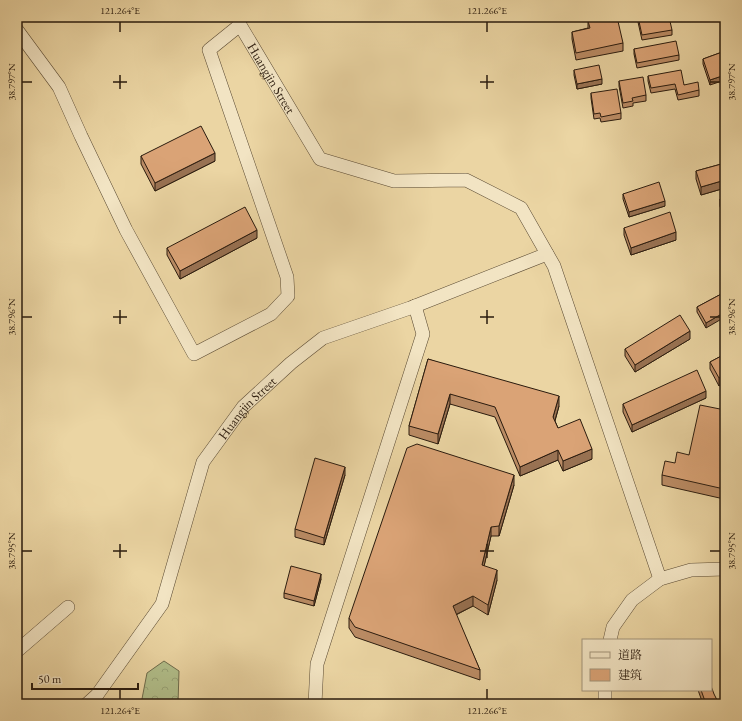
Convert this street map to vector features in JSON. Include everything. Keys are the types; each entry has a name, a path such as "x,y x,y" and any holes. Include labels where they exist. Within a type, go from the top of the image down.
{"street":[{"path":"17,30 59,87 126,230 194,354 271,314 288,296 287,277 208,50 239,21"},
{"name":"Huangjin Street","path":"87,704 97,695 162,604 203,462 243,407 290,363 323,338 415,306 547,254 521,208 466,180 394,181 320,159 239,21"},
{"path":"547,254 554,266 660,579"},
{"path":"316,704 317,664 423,334 415,306"},
{"path":"610,639 613,627 632,600 660,579 691,570 725,569"},
{"path":"17,650 68,607"},
{"path":"605,691 606,704"}],"green space":[{"path":"164,661 179,671 178,704 141,704 147,673"}],"building":[{"path":"607,17 617,17 623,43 576,53 572,32 590,28 588,21"},
{"path":"638,17 669,17 672,30 642,35"},
{"path":"676,41 679,55 637,63 634,49"},
{"path":"725,51 725,75 710,80 703,59"},
{"path":"599,65 602,79 577,84 574,70"},
{"path":"681,70 684,85 698,82 699,90 678,95 675,84 651,88 648,76"},
{"path":"643,77 646,95 632,98 633,101 623,103 619,81"},
{"path":"617,89 621,113 601,117 600,113 594,114 591,93"},
{"path":"201,126 215,153 155,183 141,156"},
{"path":"725,163 725,180 701,187 696,171"},
{"path":"659,182 665,201 629,212 623,194"},
{"path":"725,198 725,216 720,199"},
{"path":"245,207 257,230 180,271 167,248"},
{"path":"670,212 676,232 631,248 624,228"},
{"path":"725,292 725,312 706,323 697,307"},
{"path":"680,315 690,331 635,365 625,349"},
{"path":"725,354 725,375 719,378 710,362"},
{"path":"428,359 559,396 553,417 558,428 580,419 592,449 563,461 558,450 520,467 495,407 450,394 438,434 409,426"},
{"path":"697,370 706,391 632,425 623,404"},
{"path":"700,405 725,410 725,457 723,464 725,465 724,489 662,475 665,461 675,463 677,452 689,455"},
{"path":"417,444 514,475 499,526 491,527 482,565 497,570 488,605 473,596 453,606 480,670 355,627 349,618 407,448"},
{"path":"315,458 345,467 324,538 295,529"},
{"path":"291,566 321,574 314,601 284,593"},
{"path":"712,689 719,704 706,704 701,691 712,691"}]}
